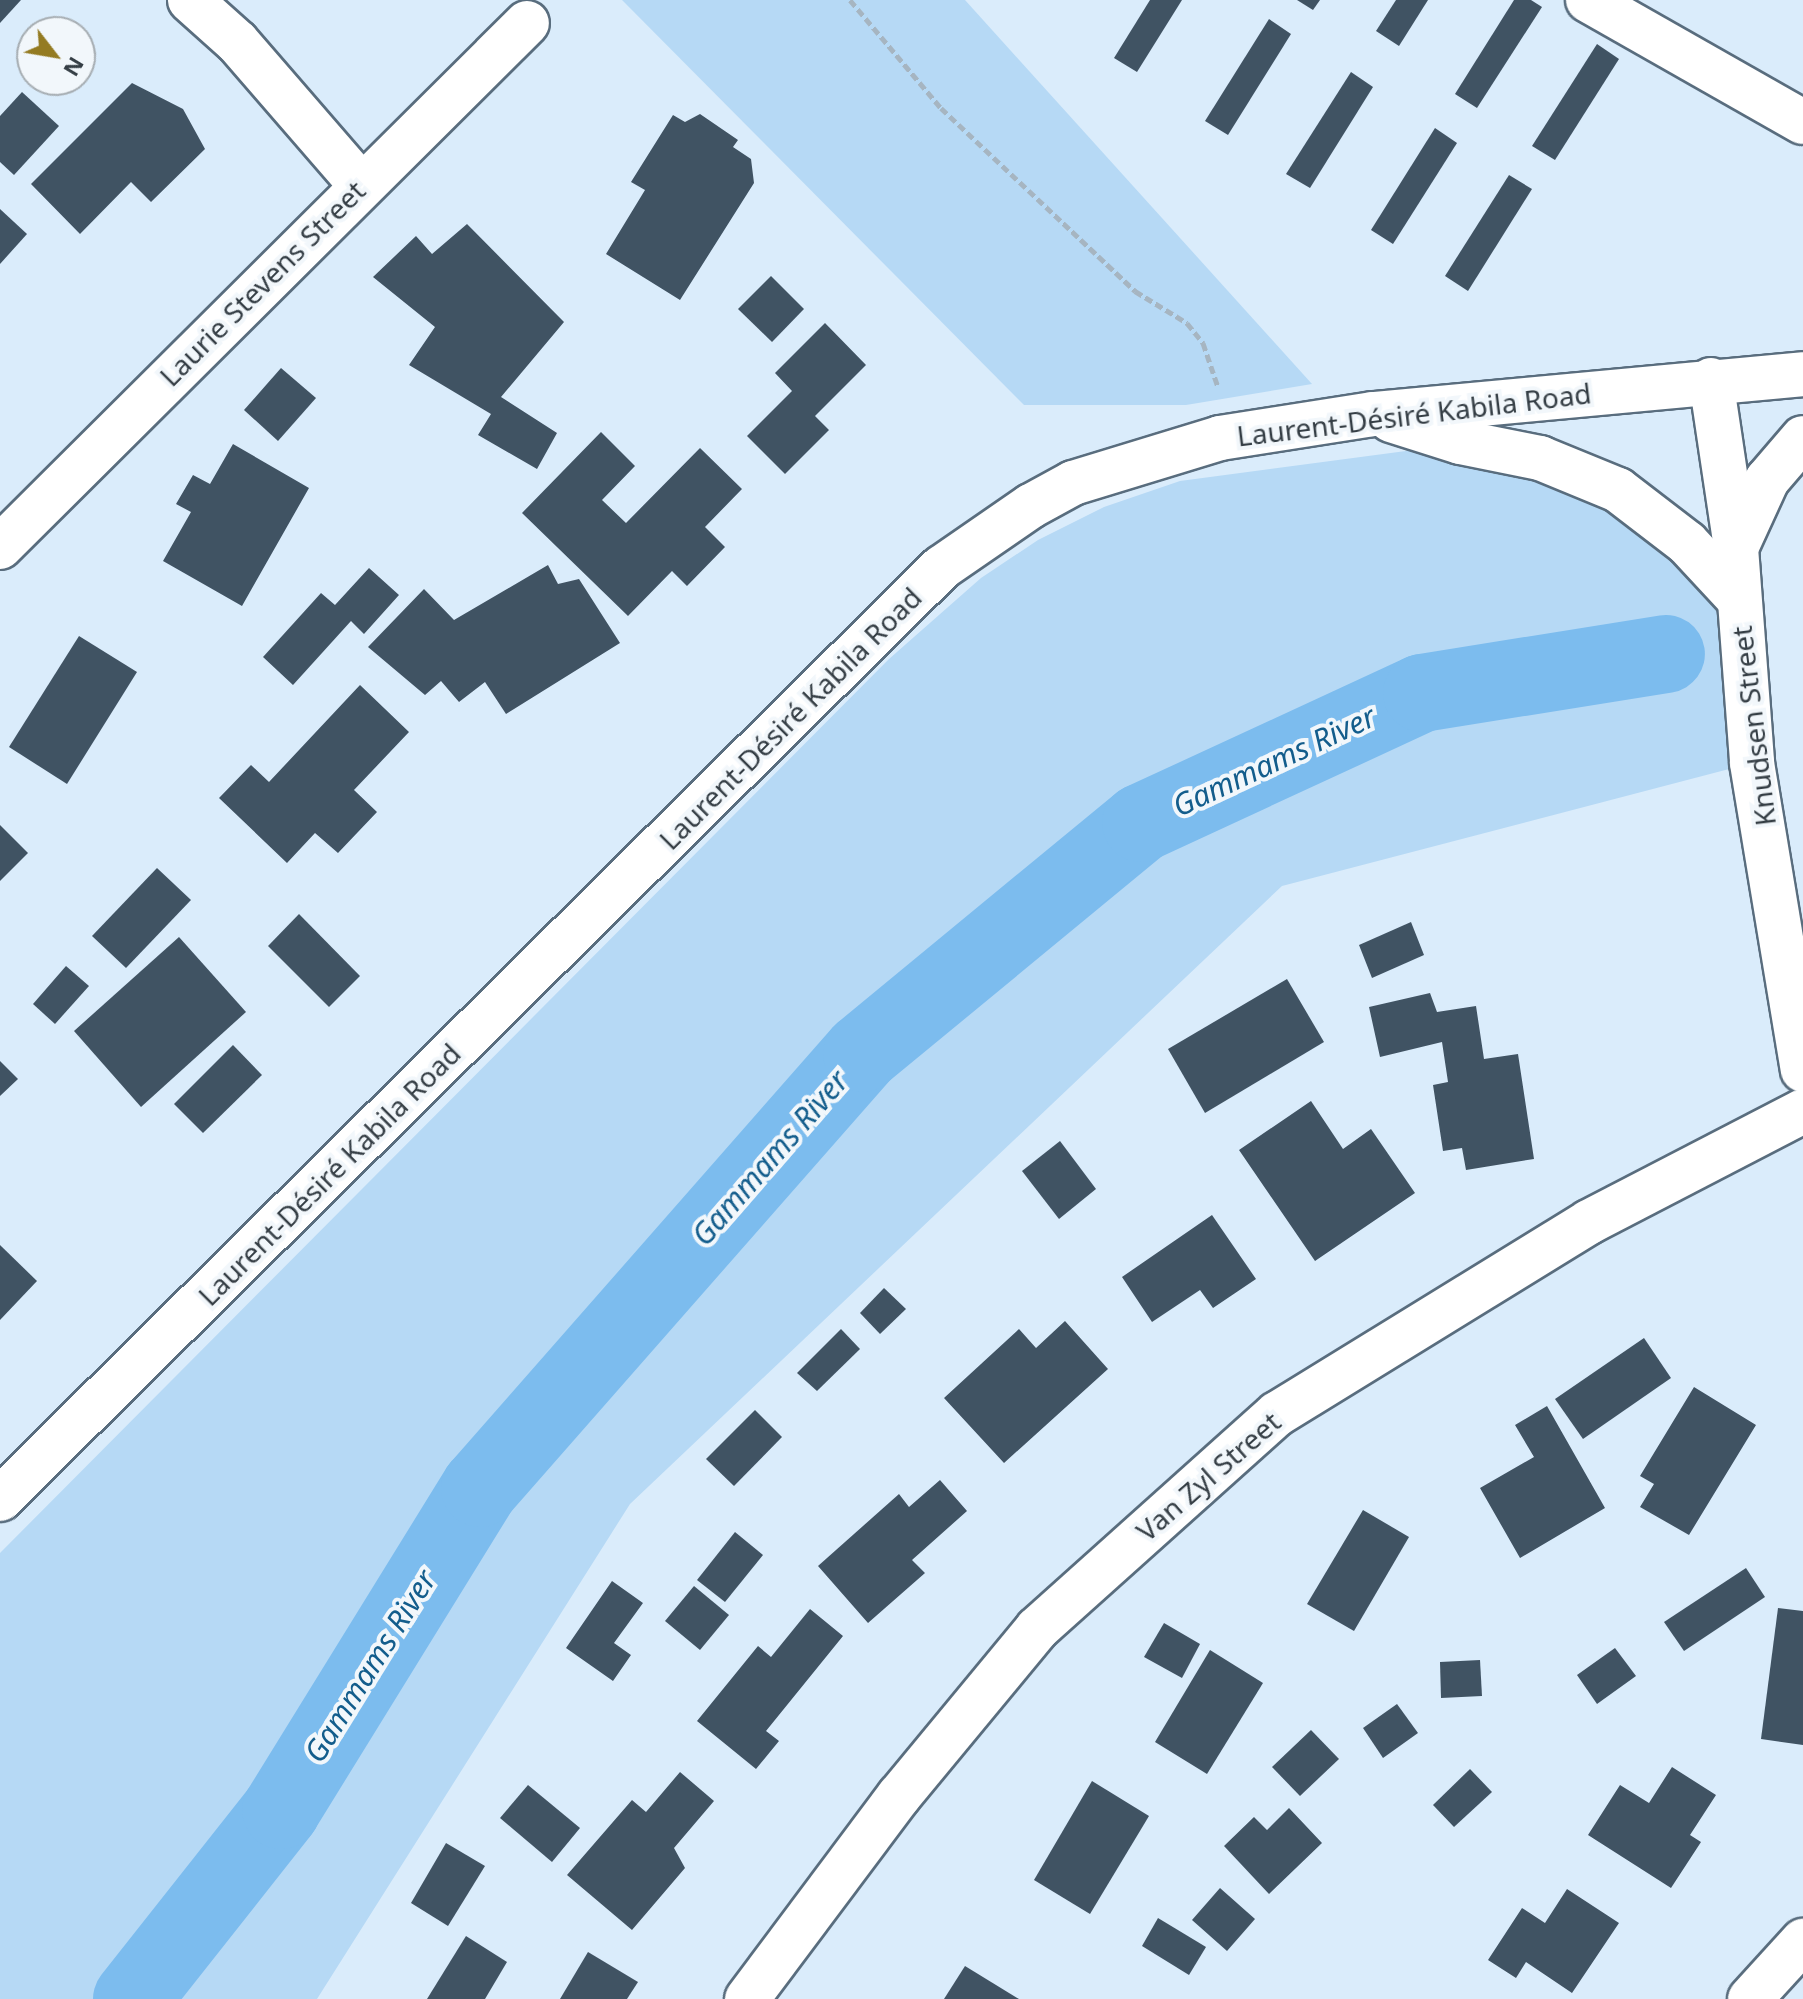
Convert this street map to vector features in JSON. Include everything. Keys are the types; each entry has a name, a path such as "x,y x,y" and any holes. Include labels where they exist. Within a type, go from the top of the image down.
{"street":[{"path":"190,0 237,42 360,184"},
{"path":"1588,0 1803,122"},
{"name":"Laurie Stevens Street","path":"0,547 360,184 527,23"},
{"name":"Laurent-Désiré Kabila Road","path":"0,1499 941,568 1073,483 1220,438 1373,414 1711,380 1803,374"},
{"name":"Knudsen Street","path":"1711,380 1736,548 1752,763 1803,1070"},
{"path":"1373,414 1460,442 1540,458 1618,490 1687,543 1739,599"},
{"path":"1736,548 1767,480 1803,438"},
{"name":"Van Zyl Street","path":"747,1999 899,1796 1037,1629 1277,1414 1589,1222 1803,1111"},
{"path":"1750,1999 1803,1941"},
{"path":"1766,1999 1803,1965"}],"path":[{"path":"850,0 941,108 1135,291 1187,323 1203,343 1218,387"}],"shaded area":[{"path":"622,0 965,0 1312,384 1186,405 1024,405"},
{"path":"1421,449 1540,458 1739,599 1752,763 1282,886 630,1504 317,1999 0,1999 0,1553 889,659 981,578 1038,540 1104,507 1180,481"}],"building":[{"path":"0,0 21,0 0,23"},
{"path":"1150,0 1182,0 1137,72 1114,58"},
{"path":"1297,0 1320,0 1313,10"},
{"path":"1396,0 1428,0 1399,46 1376,31"},
{"path":"1514,0 1531,0 1542,7 1477,108 1455,94"},
{"path":"1269,19 1291,34 1228,135 1205,121"},
{"path":"1597,44 1619,59 1555,160 1532,146"},
{"path":"1351,72 1373,87 1310,188 1286,174"},
{"path":"132,83 183,109 205,149 151,202 131,182 80,234 31,184"},
{"path":"18,96 26,96 59,126 14,175 0,162 0,116"},
{"path":"700,114 738,140 733,147 751,159 754,183 680,300 606,254 645,190 631,182 673,115 685,122"},
{"path":"1435,128 1457,143 1393,244 1371,230"},
{"path":"1509,175 1532,189 1468,291 1445,276"},
{"path":"0,209 27,234 0,264"},
{"path":"467,224 564,322 501,397 557,433 537,469 478,435 491,414 409,365 435,327 373,277 416,236 432,254"},
{"path":"771,276 804,309 772,342 738,309"},
{"path":"825,323 866,365 815,416 829,430 785,474 747,436 792,391 775,373"},
{"path":"281,368 316,398 278,441 244,410"},
{"path":"601,432 635,466 602,500 626,523 700,448 742,489 705,527 725,547 687,586 672,571 628,616 522,513"},
{"path":"233,444 309,488 242,606 163,561 191,512 176,504 193,475 210,484"},
{"path":"548,565 558,584 579,579 620,643 506,714 485,682 459,702 441,681 425,695 368,647 424,589 454,620"},
{"path":"369,568 399,595 364,634 351,621 293,685 263,657 321,593 335,605"},
{"path":"79,636 137,672 67,784 9,747"},
{"path":"360,685 409,732 354,790 377,812 338,853 315,833 287,863 219,798 251,765 269,782"},
{"path":"0,825 28,853 0,881"},
{"path":"157,868 191,900 126,968 92,936"},
{"path":"299,914 360,976 329,1007 268,946"},
{"path":"1411,922 1424,955 1372,978 1359,945"},
{"path":"179,937 246,1012 141,1107 74,1031"},
{"path":"66,966 89,986 55,1024 33,1004"},
{"path":"1287,979 1324,1042 1205,1113 1168,1049"},
{"path":"1430,993 1437,1012 1476,1006 1484,1059 1518,1054 1534,1159 1466,1170 1462,1148 1443,1151 1433,1085 1448,1082 1442,1042 1380,1057 1369,1007"},
{"path":"233,1045 262,1075 203,1133 174,1104"},
{"path":"0,1061 18,1079 0,1096"},
{"path":"1311,1101 1343,1149 1371,1129 1415,1193 1315,1261 1239,1150"},
{"path":"1060,1141 1096,1189 1059,1219 1022,1171"},
{"path":"1212,1215 1256,1279 1213,1308 1200,1290 1152,1322 1122,1277"},
{"path":"0,1245 37,1281 0,1320"},
{"path":"884,1288 906,1309 880,1334 860,1313"},
{"path":"1065,1321 1108,1369 1004,1463 944,1398 1019,1329 1036,1348"},
{"path":"841,1329 860,1349 817,1391 797,1373"},
{"path":"1644,1338 1671,1378 1583,1439 1555,1399"},
{"path":"1694,1387 1756,1425 1689,1535 1640,1507 1654,1484 1640,1476"},
{"path":"1547,1406 1605,1508 1520,1558 1480,1488 1534,1457 1515,1425"},
{"path":"755,1410 782,1437 734,1486 706,1459"},
{"path":"940,1480 967,1511 912,1560 925,1573 868,1623 818,1566 899,1494 909,1507"},
{"path":"1363,1510 1409,1537 1354,1631 1307,1604"},
{"path":"735,1532 763,1555 725,1602 697,1580"},
{"path":"1746,1568 1765,1597 1684,1651 1664,1622"},
{"path":"612,1581 643,1603 614,1643 631,1655 613,1681 566,1648"},
{"path":"694,1586 729,1615 700,1650 665,1621"},
{"path":"1778,1608 1803,1611 1803,1745 1761,1739"},
{"path":"810,1609 843,1636 766,1731 779,1741 756,1769 697,1721 758,1646 771,1657"},
{"path":"1164,1623 1200,1644 1182,1678 1144,1657"},
{"path":"1615,1648 1636,1676 1597,1704 1577,1675"},
{"path":"1210,1650 1263,1683 1207,1774 1155,1742"},
{"path":"1480,1660 1482,1696 1441,1698 1440,1662"},
{"path":"1397,1704 1418,1733 1383,1758 1363,1728"},
{"path":"1311,1730 1339,1759 1300,1796 1272,1767"},
{"path":"1672,1767 1716,1795 1690,1835 1701,1842 1671,1888 1588,1835 1620,1785 1649,1803"},
{"path":"1470,1769 1492,1792 1454,1827 1433,1805"},
{"path":"680,1772 714,1801 674,1848 685,1868 632,1930 567,1875 632,1800 646,1812"},
{"path":"1092,1781 1149,1816 1090,1914 1034,1880"},
{"path":"528,1785 580,1828 552,1862 500,1818"},
{"path":"1289,1808 1322,1843 1269,1894 1224,1846 1254,1817 1267,1830"},
{"path":"446,1843 485,1866 448,1926 411,1903"},
{"path":"1220,1888 1255,1919 1227,1951 1192,1920"},
{"path":"1567,1889 1619,1923 1572,1993 1526,1962 1516,1978 1488,1960 1522,1908 1545,1923"},
{"path":"1158,1918 1206,1947 1189,1975 1142,1946"},
{"path":"466,1936 507,1962 485,1999 427,1999"},
{"path":"588,1952 638,1982 627,1999 560,1999"},
{"path":"965,1966 1019,1999 944,1999"}],"waterway":[{"name":"Gammams River","path":"132,1999 281,1810 480,1488 862,1053 1141,823 1422,693 1666,654"}]}
